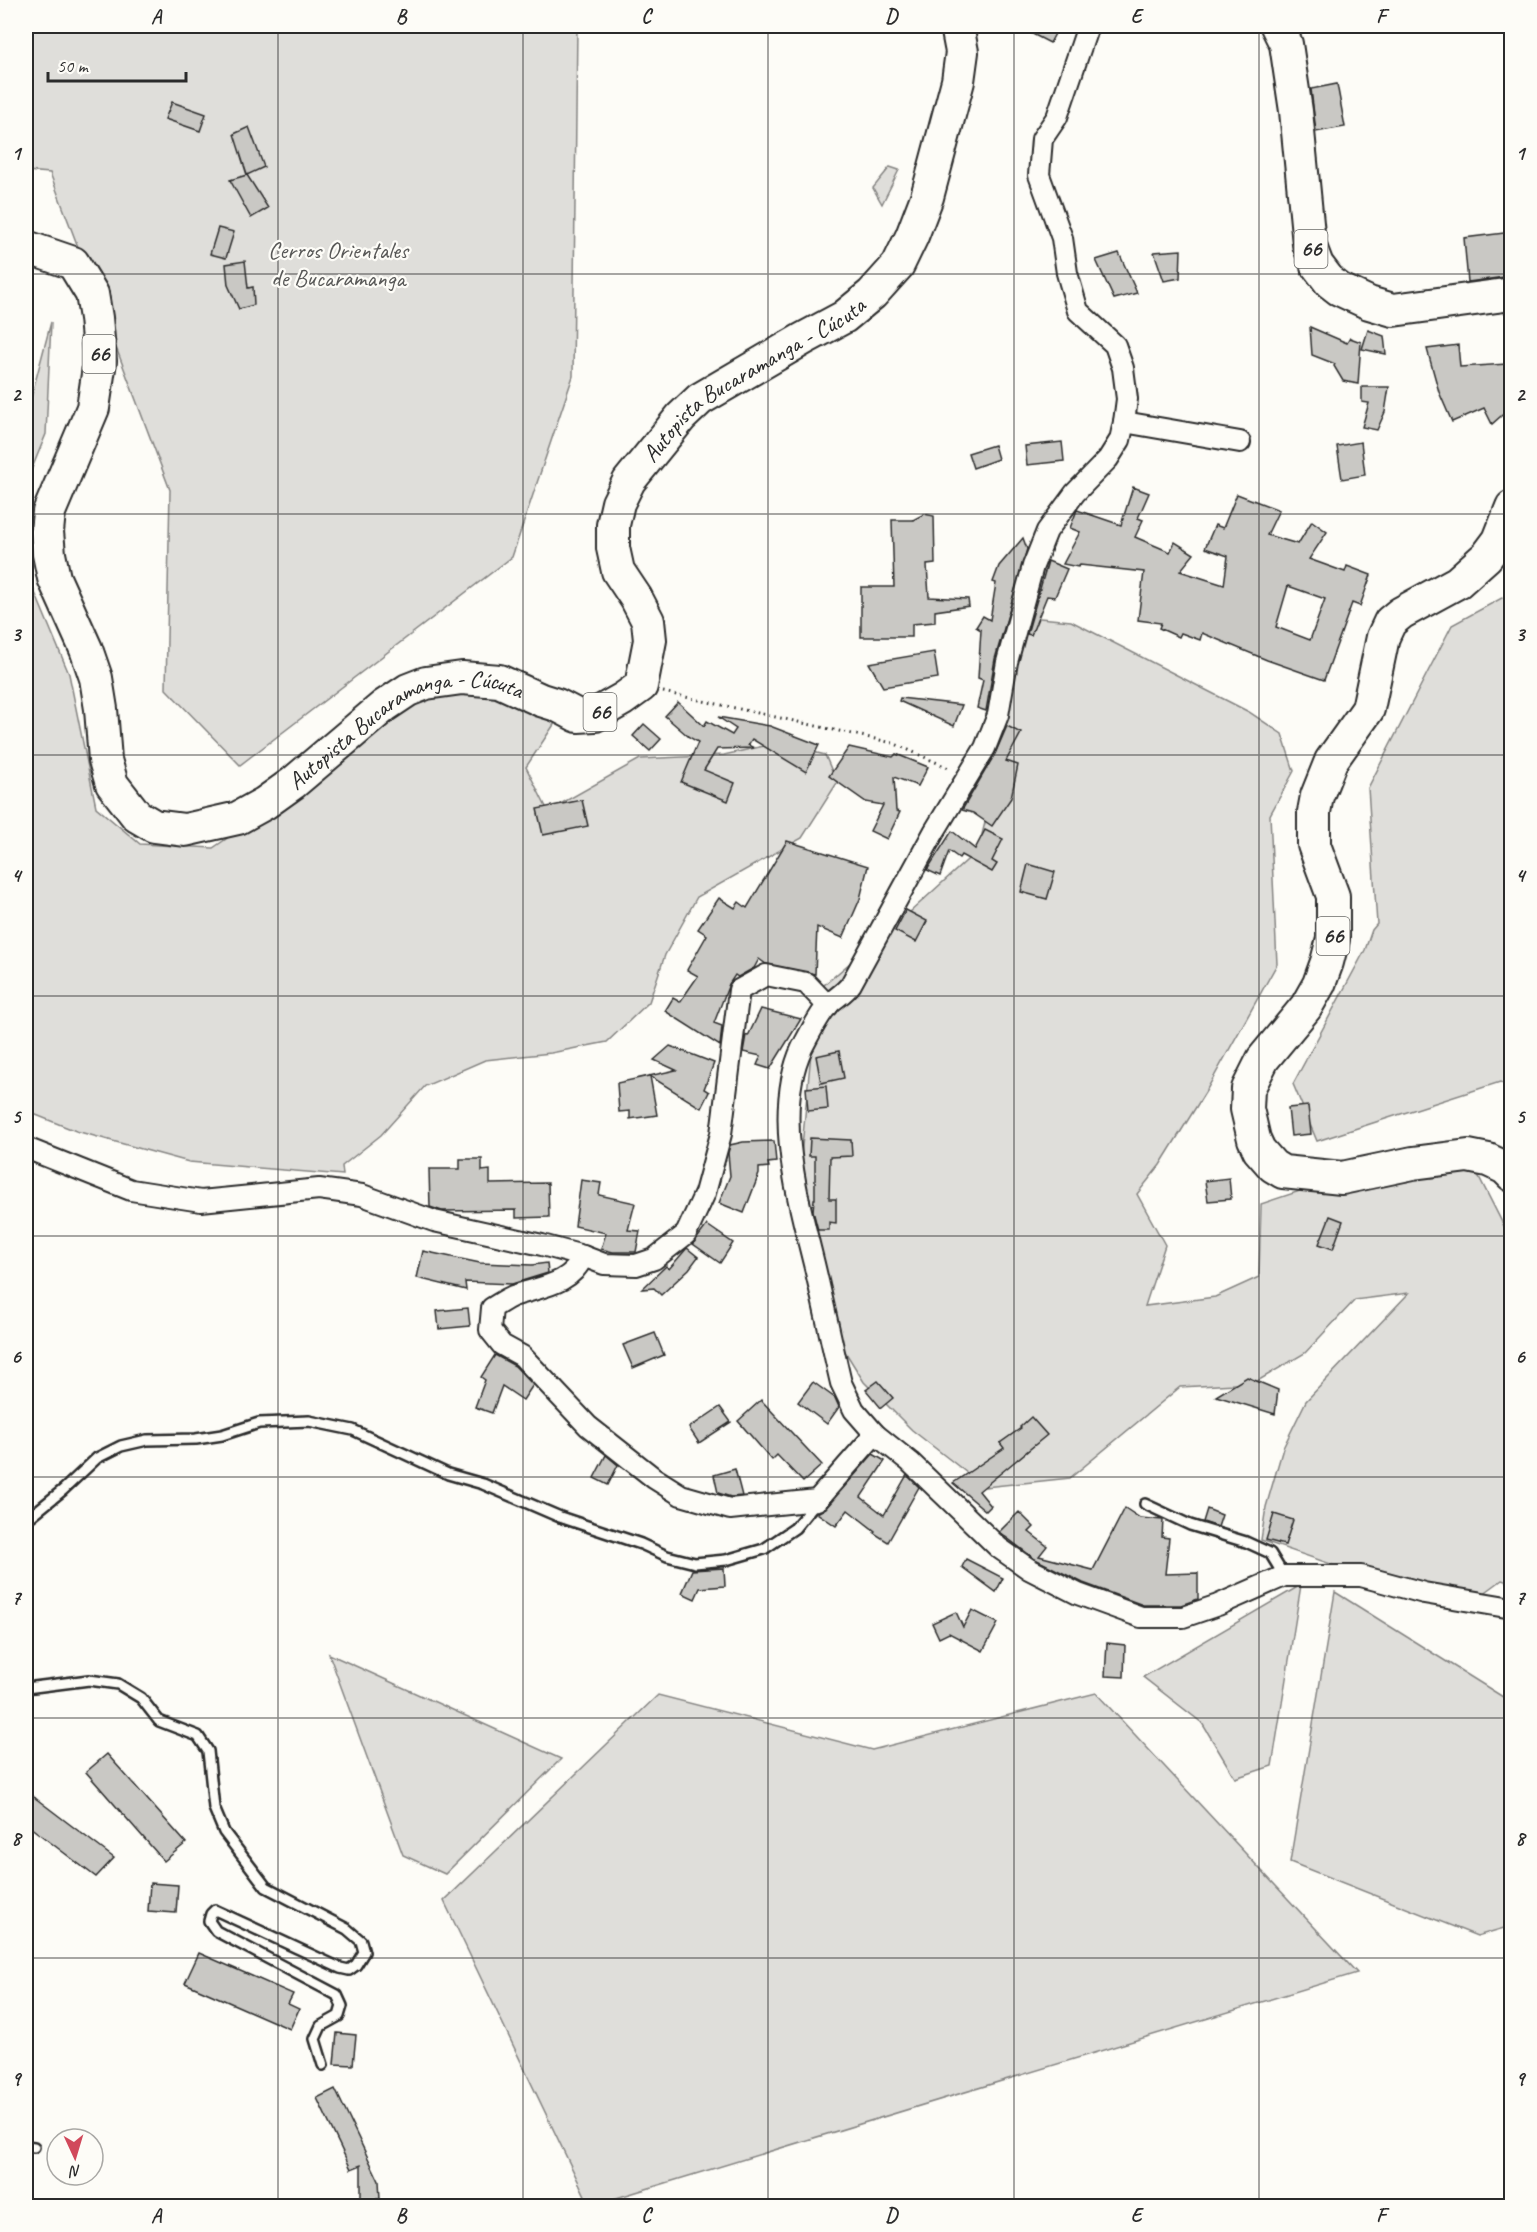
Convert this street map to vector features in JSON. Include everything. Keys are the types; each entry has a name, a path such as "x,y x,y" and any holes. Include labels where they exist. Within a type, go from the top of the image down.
{"highway":[{"name":"Autopista Bucaramanga - Cúcuta","path":"26,247 73,263 92,294 95,310 100,361 93,408 49,512 47,532 54,578 86,649 96,678 105,760 112,784 137,816 154,826 185,830 238,818 293,783 384,706 408,690 426,683 462,678 499,681 578,716 595,715 641,686 650,640 648,621 618,571 613,548 613,525 618,503 629,481 681,417 700,399 844,317 872,294 898,265 927,197 958,81 962,52 957,26"},
{"name":"66","path":"1277,26 1286,44 1296,111 1309,244 1317,265 1330,282 1339,289 1369,303 1393,310 1512,294"},
{"name":"66","path":"1512,507 1499,540 1487,556 1458,582 1401,613 1390,622 1377,660 1368,709 1331,760 1317,796 1314,812 1314,845 1333,896 1333,939 1328,962 1306,1007 1263,1059 1248,1089 1247,1099 1250,1123 1259,1150 1283,1172 1342,1178 1413,1163 1468,1156 1488,1160 1512,1174"}],"street":[{"path":"1088,26 1057,117 1042,139 1039,175 1062,238 1067,273 1078,311 1115,345 1123,368 1127,399 1124,422 1119,440 1108,459 1075,493 1047,531 1033,566 1007,662 998,715 985,748 967,776 851,984 828,1006 802,1049 792,1078 789,1117 796,1192 841,1383 854,1410 874,1434 910,1462 1007,1553 1029,1569 1078,1594 1141,1617 1183,1617 1218,1605 1284,1576 1361,1576 1424,1593 1512,1608"},
{"path":"1124,422 1240,442"},
{"path":"26,1148 131,1190 201,1201 319,1189 362,1195 434,1221 583,1256 604,1264 636,1265 654,1259 686,1234 705,1193 721,1134 739,990 766,975 806,983 828,1006"},
{"path":"583,1256 579,1268 569,1276 545,1288 511,1297 492,1308 490,1330 502,1345 522,1356 588,1426 654,1478 681,1495 730,1509 817,1500 874,1434"}],"lane":[{"path":"26,1520 97,1458 121,1446 147,1440 196,1439 222,1435 259,1423 309,1421 353,1430 448,1474 483,1484 560,1517 641,1544 667,1556 695,1563 726,1560 764,1549 795,1528 817,1500"},
{"path":"1145,1504 1190,1525 1245,1542 1270,1553 1284,1576"},
{"path":"26,1688 89,1680 118,1684 141,1698 159,1720 198,1736 208,1751 214,1808 224,1832 266,1887 347,1929 361,1941 364,1952 356,1965 349,1970 339,1968 215,1910 210,1914 209,1922 216,1931 337,1995 342,2006 339,2016 321,2026 315,2039 323,2065"}],"path":[{"path":"641,686 706,703 893,743 967,776"}],"green space":[{"name":"Cerros Orientales de Bucaramanga","path":"26,26 577,26 573,376 512,557 240,765 166,689 170,490 50,173 26,171"},
{"path":"890,167 899,170 882,204 873,188"},
{"path":"51,322 46,434 26,483 26,417"},
{"path":"26,571 69,674 96,807 140,844 213,848 242,828 406,694 472,683 557,720 526,767 548,811 640,759 724,755 777,743 825,755 837,783 802,838 697,897 665,955 649,1002 607,1042 551,1053 485,1060 425,1086 381,1135 342,1166 343,1175 189,1162 76,1131 26,1111"},
{"path":"1511,593 1511,1089 1500,1082 1317,1141 1293,1084 1377,924 1368,788 1452,625"},
{"path":"1019,616 1071,621 1249,712 1282,734 1294,771 1270,815 1277,964 1206,1091 1160,1165 1137,1194 1165,1245 1145,1306 1215,1297 1259,1277 1261,1204 1402,1157 1477,1173 1511,1240 1511,1583 1502,1580 1468,1605 1421,1595 1261,1540 1266,1507 1283,1448 1306,1401 1409,1293 1355,1300 1305,1353 1254,1383 1180,1387 1070,1478 985,1487 912,1430 864,1382 818,1308 800,1167 817,991 909,913 978,850 990,803 997,728"},
{"path":"1301,1585 1272,1766 1235,1778 1202,1723 1143,1677"},
{"path":"1335,1592 1511,1702 1511,1926 1477,1936 1290,1862"},
{"path":"329,1654 561,1759 445,1874 403,1855"},
{"path":"1096,1693 1357,1973 590,2206 444,1901 658,1695 872,1750"}],"building":[{"path":"1017,26 1059,26 1050,43"},
{"path":"1337,84 1345,127 1316,132 1311,89"},
{"path":"172,102 206,114 200,131 165,119"},
{"path":"249,127 264,167 247,175 234,134"},
{"path":"247,175 268,208 251,218 230,180"},
{"path":"218,228 234,232 226,258 210,254"},
{"path":"1512,232 1512,276 1468,282 1464,238"},
{"path":"1181,250 1180,278 1164,281 1154,252"},
{"path":"1119,253 1137,293 1114,299 1096,260"},
{"path":"245,261 248,288 253,287 254,305 239,309 228,285 226,264"},
{"path":"1310,327 1347,343 1350,338 1361,342 1358,384 1343,381 1335,364 1312,355"},
{"path":"1368,330 1384,336 1386,354 1362,349"},
{"path":"1458,345 1460,367 1507,364 1509,409 1492,424 1484,408 1452,422 1439,392 1427,349"},
{"path":"1362,387 1389,387 1385,412 1377,430 1362,427 1369,403 1362,402"},
{"path":"1062,442 1064,461 1027,465 1025,446"},
{"path":"1361,442 1365,475 1342,479 1337,446"},
{"path":"994,445 998,459 973,468 968,453"},
{"path":"1133,487 1149,493 1138,518 1143,520 1135,537 1170,552 1175,542 1194,554 1180,571 1224,585 1228,556 1205,548 1215,525 1223,528 1237,494 1279,510 1267,535 1298,544 1312,521 1327,532 1309,559 1345,572 1347,566 1371,575 1360,606 1352,603 1324,680 1267,660 1202,633 1200,640 1181,633 1179,637 1159,628 1161,623 1138,620 1144,572 1063,564 1080,532 1070,528 1077,510 1121,525","holes":["1288,586 1325,599 1310,640 1276,627"]},
{"path":"924,514 934,516 935,564 927,565 929,597 968,599 969,606 935,611 935,622 912,624 912,637 861,637 861,587 894,587 892,520 913,520"},
{"path":"1023,538 1027,549 995,659 986,711 977,708 983,680 978,678 981,630 976,627 983,616 990,620 996,583 993,582 999,566"},
{"path":"1048,561 1067,569 1055,597 1047,596 1031,635 1027,634"},
{"path":"934,652 938,678 883,687 869,663"},
{"path":"900,698 962,705 954,726 899,701"},
{"path":"678,702 704,726 707,721 732,735 736,729 718,717 770,726 819,745 806,772 752,739 748,745 754,748 717,749 704,770 735,783 728,801 681,782 698,742 665,716"},
{"path":"644,724 661,739 650,751 633,736"},
{"path":"1007,726 1021,733 1006,761 1018,765 1011,798 992,826 973,813 962,810 995,754"},
{"path":"849,747 893,757 896,754 928,767 918,786 894,777 896,811 900,812 887,839 870,831 883,805 866,802 829,776"},
{"path":"582,800 588,826 543,835 537,809"},
{"path":"985,830 1003,839 992,861 997,864 992,872 961,855 959,858 949,851 940,876 927,870 952,831 975,849"},
{"path":"787,841 868,866 860,899 843,938 817,927 815,974 766,964 759,959 754,968 738,977 735,975 729,984 714,1023 722,1026 720,1046 665,1011 673,998 680,1002 698,976 687,970 707,935 698,929 719,898 735,908 739,902 747,908"},
{"path":"1028,864 1055,872 1047,899 1021,892"},
{"path":"906,910 927,921 916,942 895,931"},
{"path":"761,1009 801,1019 770,1069 757,1065 761,1056 743,1052 746,1035 748,1036"},
{"path":"670,1046 714,1063 704,1089 709,1092 701,1108 650,1076 657,1115 630,1119 630,1111 619,1112 617,1083 676,1070 654,1060"},
{"path":"839,1051 844,1078 821,1083 816,1056"},
{"path":"826,1086 828,1109 808,1111 806,1088"},
{"path":"1308,1106 1311,1134 1291,1136 1288,1108"},
{"path":"810,1138 851,1140 852,1156 830,1157 829,1199 836,1199 836,1223 829,1222 829,1230 818,1230 813,1211 815,1156 809,1156"},
{"path":"774,1141 776,1162 768,1163 769,1167 759,1168 759,1174 744,1213 719,1203 730,1176 728,1153 730,1145 743,1142"},
{"path":"460,1159 482,1159 482,1171 490,1170 490,1184 548,1183 549,1217 516,1218 516,1210 442,1211 430,1207 429,1169 460,1169"},
{"path":"1229,1178 1231,1199 1208,1201 1205,1181"},
{"path":"581,1180 601,1183 599,1195 635,1203 628,1230 640,1231 636,1252 613,1252 601,1249 606,1233 575,1226"},
{"path":"1330,1216 1343,1221 1333,1249 1319,1244"},
{"path":"707,1225 733,1243 720,1263 693,1244"},
{"path":"687,1248 698,1257 689,1269 661,1295 654,1288 642,1289 666,1266 669,1269"},
{"path":"423,1251 480,1263 532,1265 547,1263 548,1273 512,1284 465,1282 466,1290 417,1278"},
{"path":"468,1308 470,1326 439,1329 437,1311"},
{"path":"655,1333 664,1355 633,1368 623,1345"},
{"path":"495,1355 515,1366 533,1385 523,1400 502,1386 492,1413 475,1407 485,1380 481,1377"},
{"path":"1247,1377 1278,1390 1275,1414 1216,1396"},
{"path":"878,1381 893,1398 881,1408 866,1390"},
{"path":"813,1382 835,1398 839,1407 827,1424 798,1402"},
{"path":"761,1400 822,1465 803,1482 777,1455 772,1460 738,1421"},
{"path":"720,1407 731,1422 699,1443 689,1428"},
{"path":"1031,1417 1047,1435 979,1491 991,1506 986,1511 953,1483 1004,1448 1000,1443 1021,1428"},
{"path":"873,1454 885,1461 861,1497 884,1515 907,1475 919,1487 888,1542 848,1510 836,1526 817,1513 826,1508"},
{"path":"606,1455 618,1465 608,1485 594,1478"},
{"path":"735,1469 742,1496 731,1497 718,1493 714,1475"},
{"path":"1125,1508 1140,1518 1163,1520 1162,1537 1169,1538 1165,1574 1198,1573 1198,1599 1181,1605 1143,1605 1083,1583 1035,1559 999,1532 1019,1512 1034,1527 1029,1532 1047,1546 1039,1556 1093,1570"},
{"path":"1207,1509 1222,1515 1218,1527 1203,1522"},
{"path":"1274,1514 1293,1520 1285,1545 1266,1540"},
{"path":"966,1559 1003,1578 996,1592 962,1567"},
{"path":"724,1568 725,1586 700,1588 695,1599 682,1593 692,1570"},
{"path":"972,1610 998,1623 983,1651 949,1633 939,1638 932,1623 956,1612 963,1627"},
{"path":"1107,1643 1125,1645 1124,1677 1105,1676"},
{"path":"107,1754 186,1843 164,1861 86,1772"},
{"path":"26,1791 114,1858 96,1877 26,1824"},
{"path":"150,1883 178,1885 176,1913 148,1911"},
{"path":"199,1953 293,1994 288,2004 299,2009 290,2029 185,1983"},
{"path":"337,2033 356,2035 353,2065 334,2064"},
{"path":"335,2089 379,2181 380,2199 361,2199 361,2165 351,2169 317,2098"}]}
